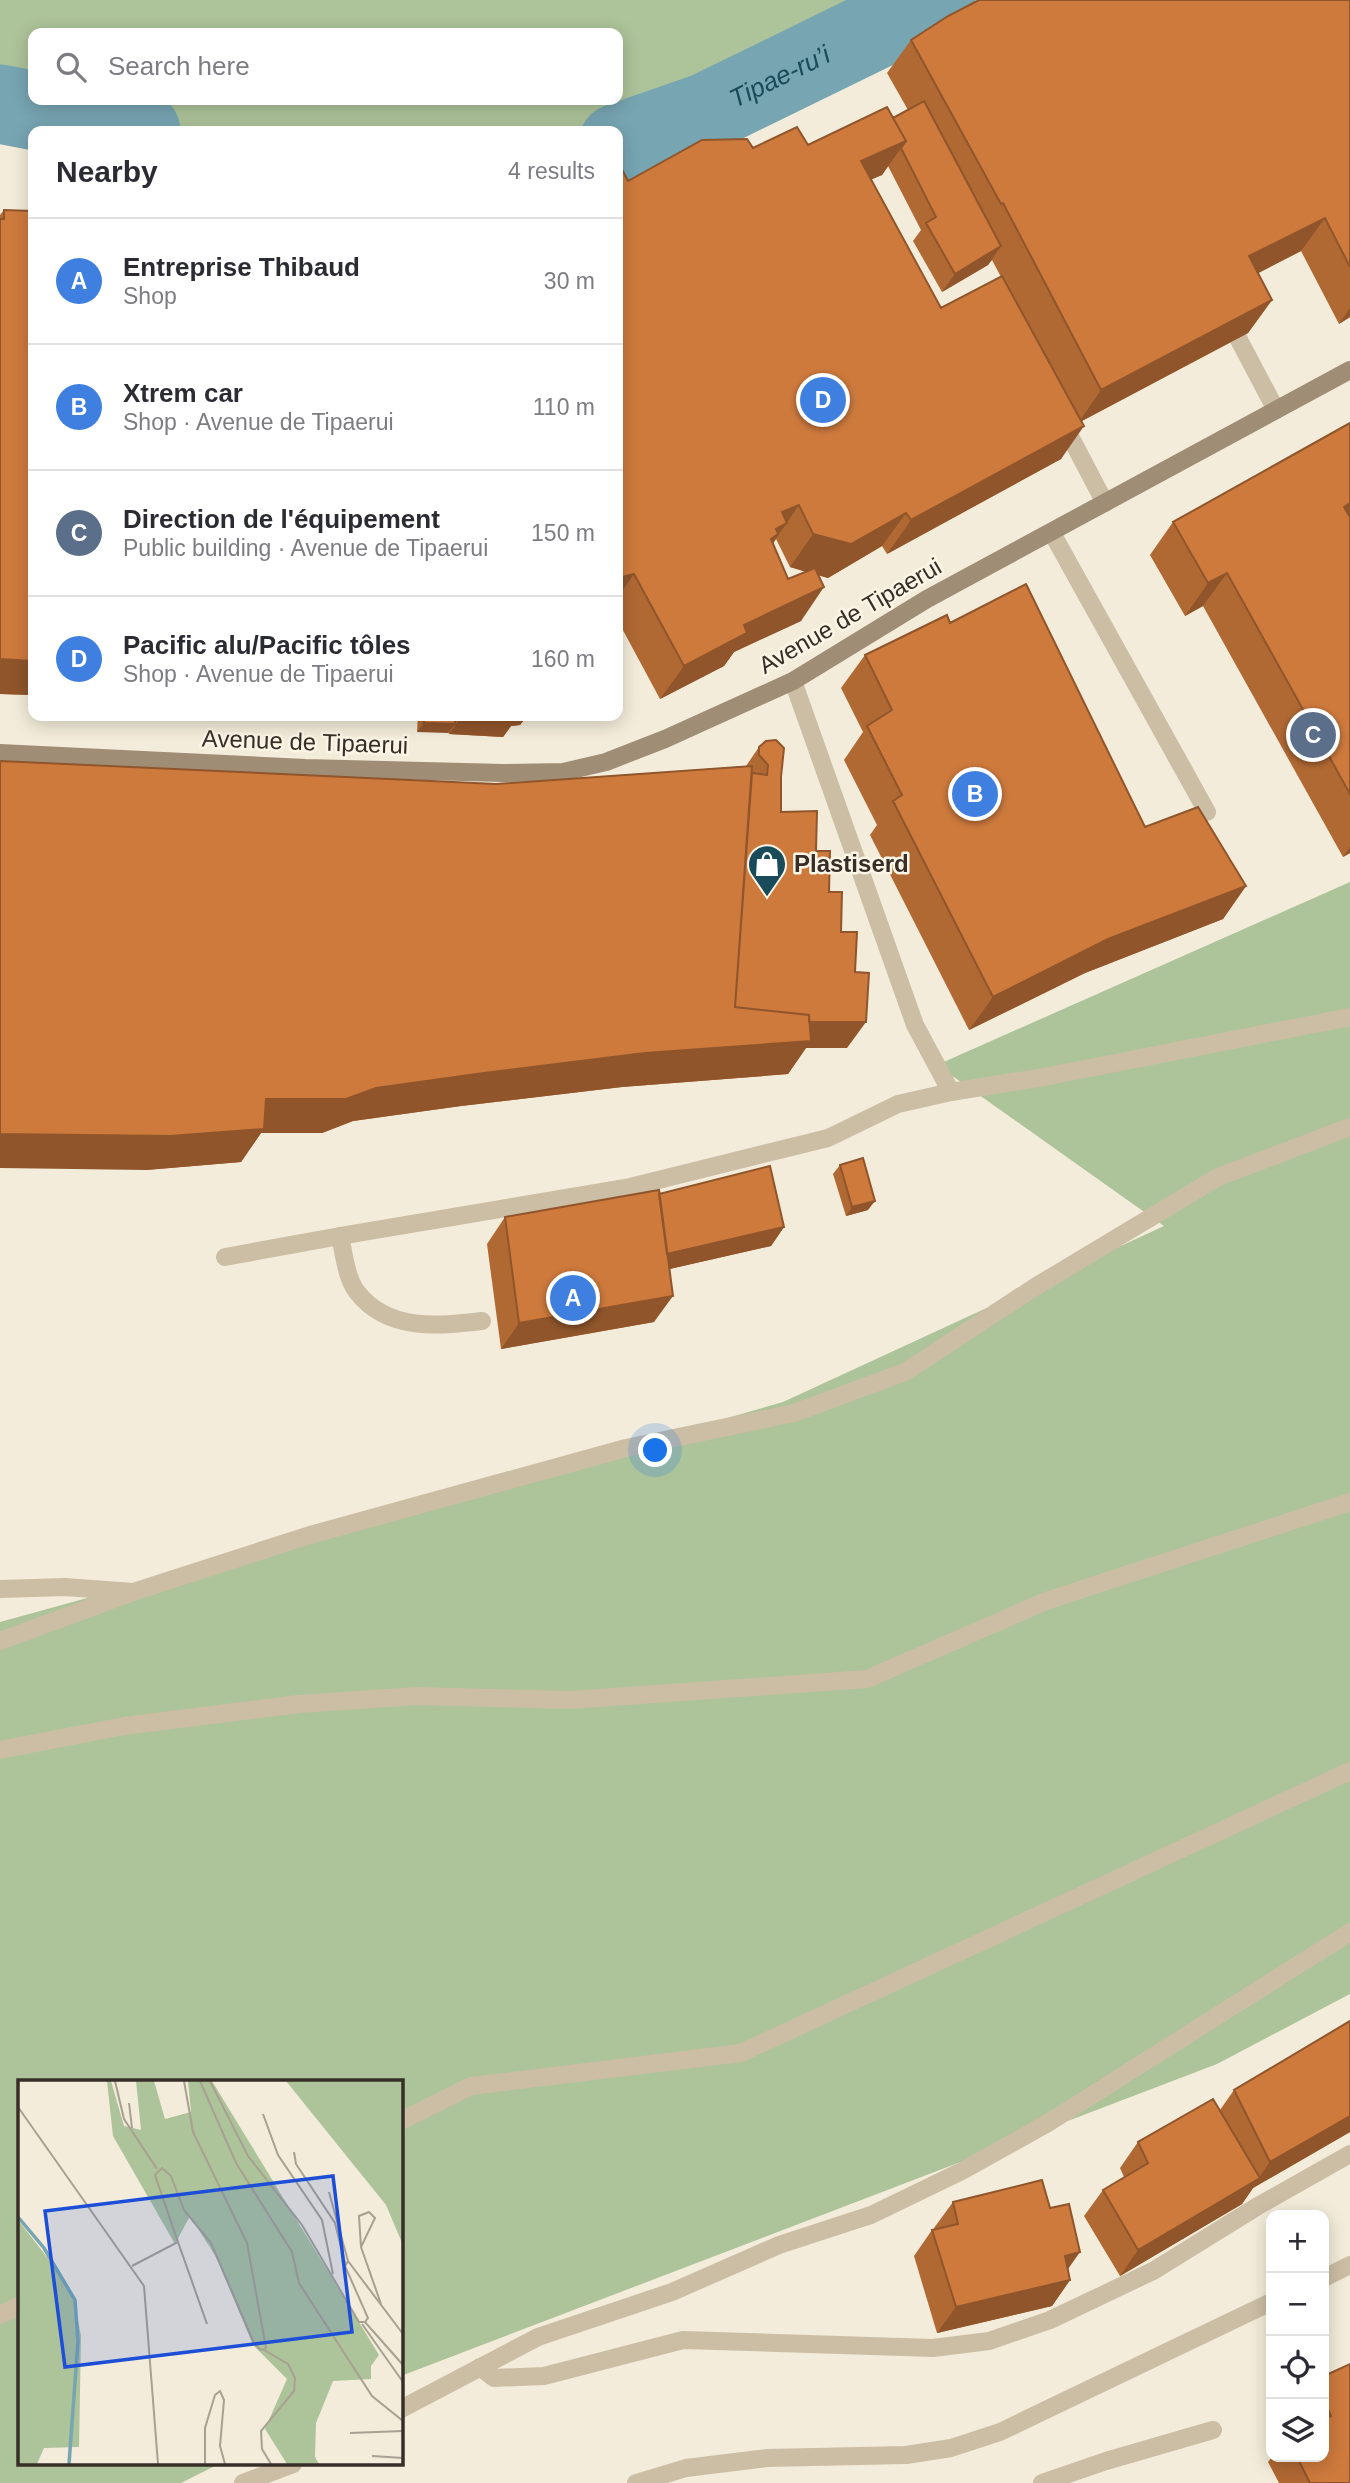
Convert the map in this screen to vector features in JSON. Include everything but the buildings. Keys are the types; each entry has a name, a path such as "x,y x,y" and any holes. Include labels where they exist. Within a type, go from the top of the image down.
{"main road":[{"name":"Avenue de Tipaerui","path":"0,753 305,768 503,773 563,772 618,758 793,681 927,599 1350,370"}],"street":[{"path":"1238,338 1276,410"},
{"path":"1056,408 1105,503"},
{"path":"1052,533 1207,812"},
{"path":"793,681 915,1025 951,1092"},
{"path":"225,1258 630,1187 828,1138 898,1104 951,1092 1191,1050 1350,1017"},
{"path":"0,1641 133,1592 310,1535 626,1448 793,1413 905,1372 1035,1287 1219,1177 1350,1127"},
{"path":"340,1236 347,1270 356,1291 376,1310 407,1324 441,1326 482,1321"},
{"path":"0,1750 124,1726 299,1704 417,1696 570,1700 867,1679 1046,1601 1350,1502"},
{"path":"0,1589 65,1587 133,1592"},
{"path":"402,2120 471,2085 741,2053 1350,1771"},
{"path":"402,2408 538,2337 671,2292 779,2245 871,2215 962,2171 1059,2116 1350,1932"},
{"path":"480,2367 494,2378 544,2375 683,2340 933,2348 989,2341 1050,2320 1153,2271 1258,2206 1350,2154"},
{"path":"1329,2276 1350,2265"},
{"path":"636,2483 686,2469 768,2458 906,2455 951,2448 1000,2431 1266,2304"},
{"path":"0,2315 18,2306"},
{"path":"1042,2483 1213,2430"},
{"path":"243,2483 288,2466"}],"green space":[{"path":"0,0 917,0 792,68 614,126 28,126 28,138 0,132"},
{"path":"1350,882 1350,1994 1217,2064 402,2376 402,2080 18,2080 18,2466 215,2466 181,2483 0,2483 0,1622 443,1500 783,1402 1164,1226 937,1065"}],"waterway":[{"name":"Tipae-ru’i","path":"623,141 707,112 936,0"},
{"name":"Tipae-ru’i","path":"0,104 115,126"}],"place":[{"name":"Pacific alu/Pacific tôles","path":"823,400"},
{"name":"Direction de l'équipement","path":"1313,735"},
{"name":"Xtrem car","path":"975,794"},
{"name":"Plastiserd","path":"767,898"},
{"name":"Entreprise Thibaud","path":"573,1298"}]}
